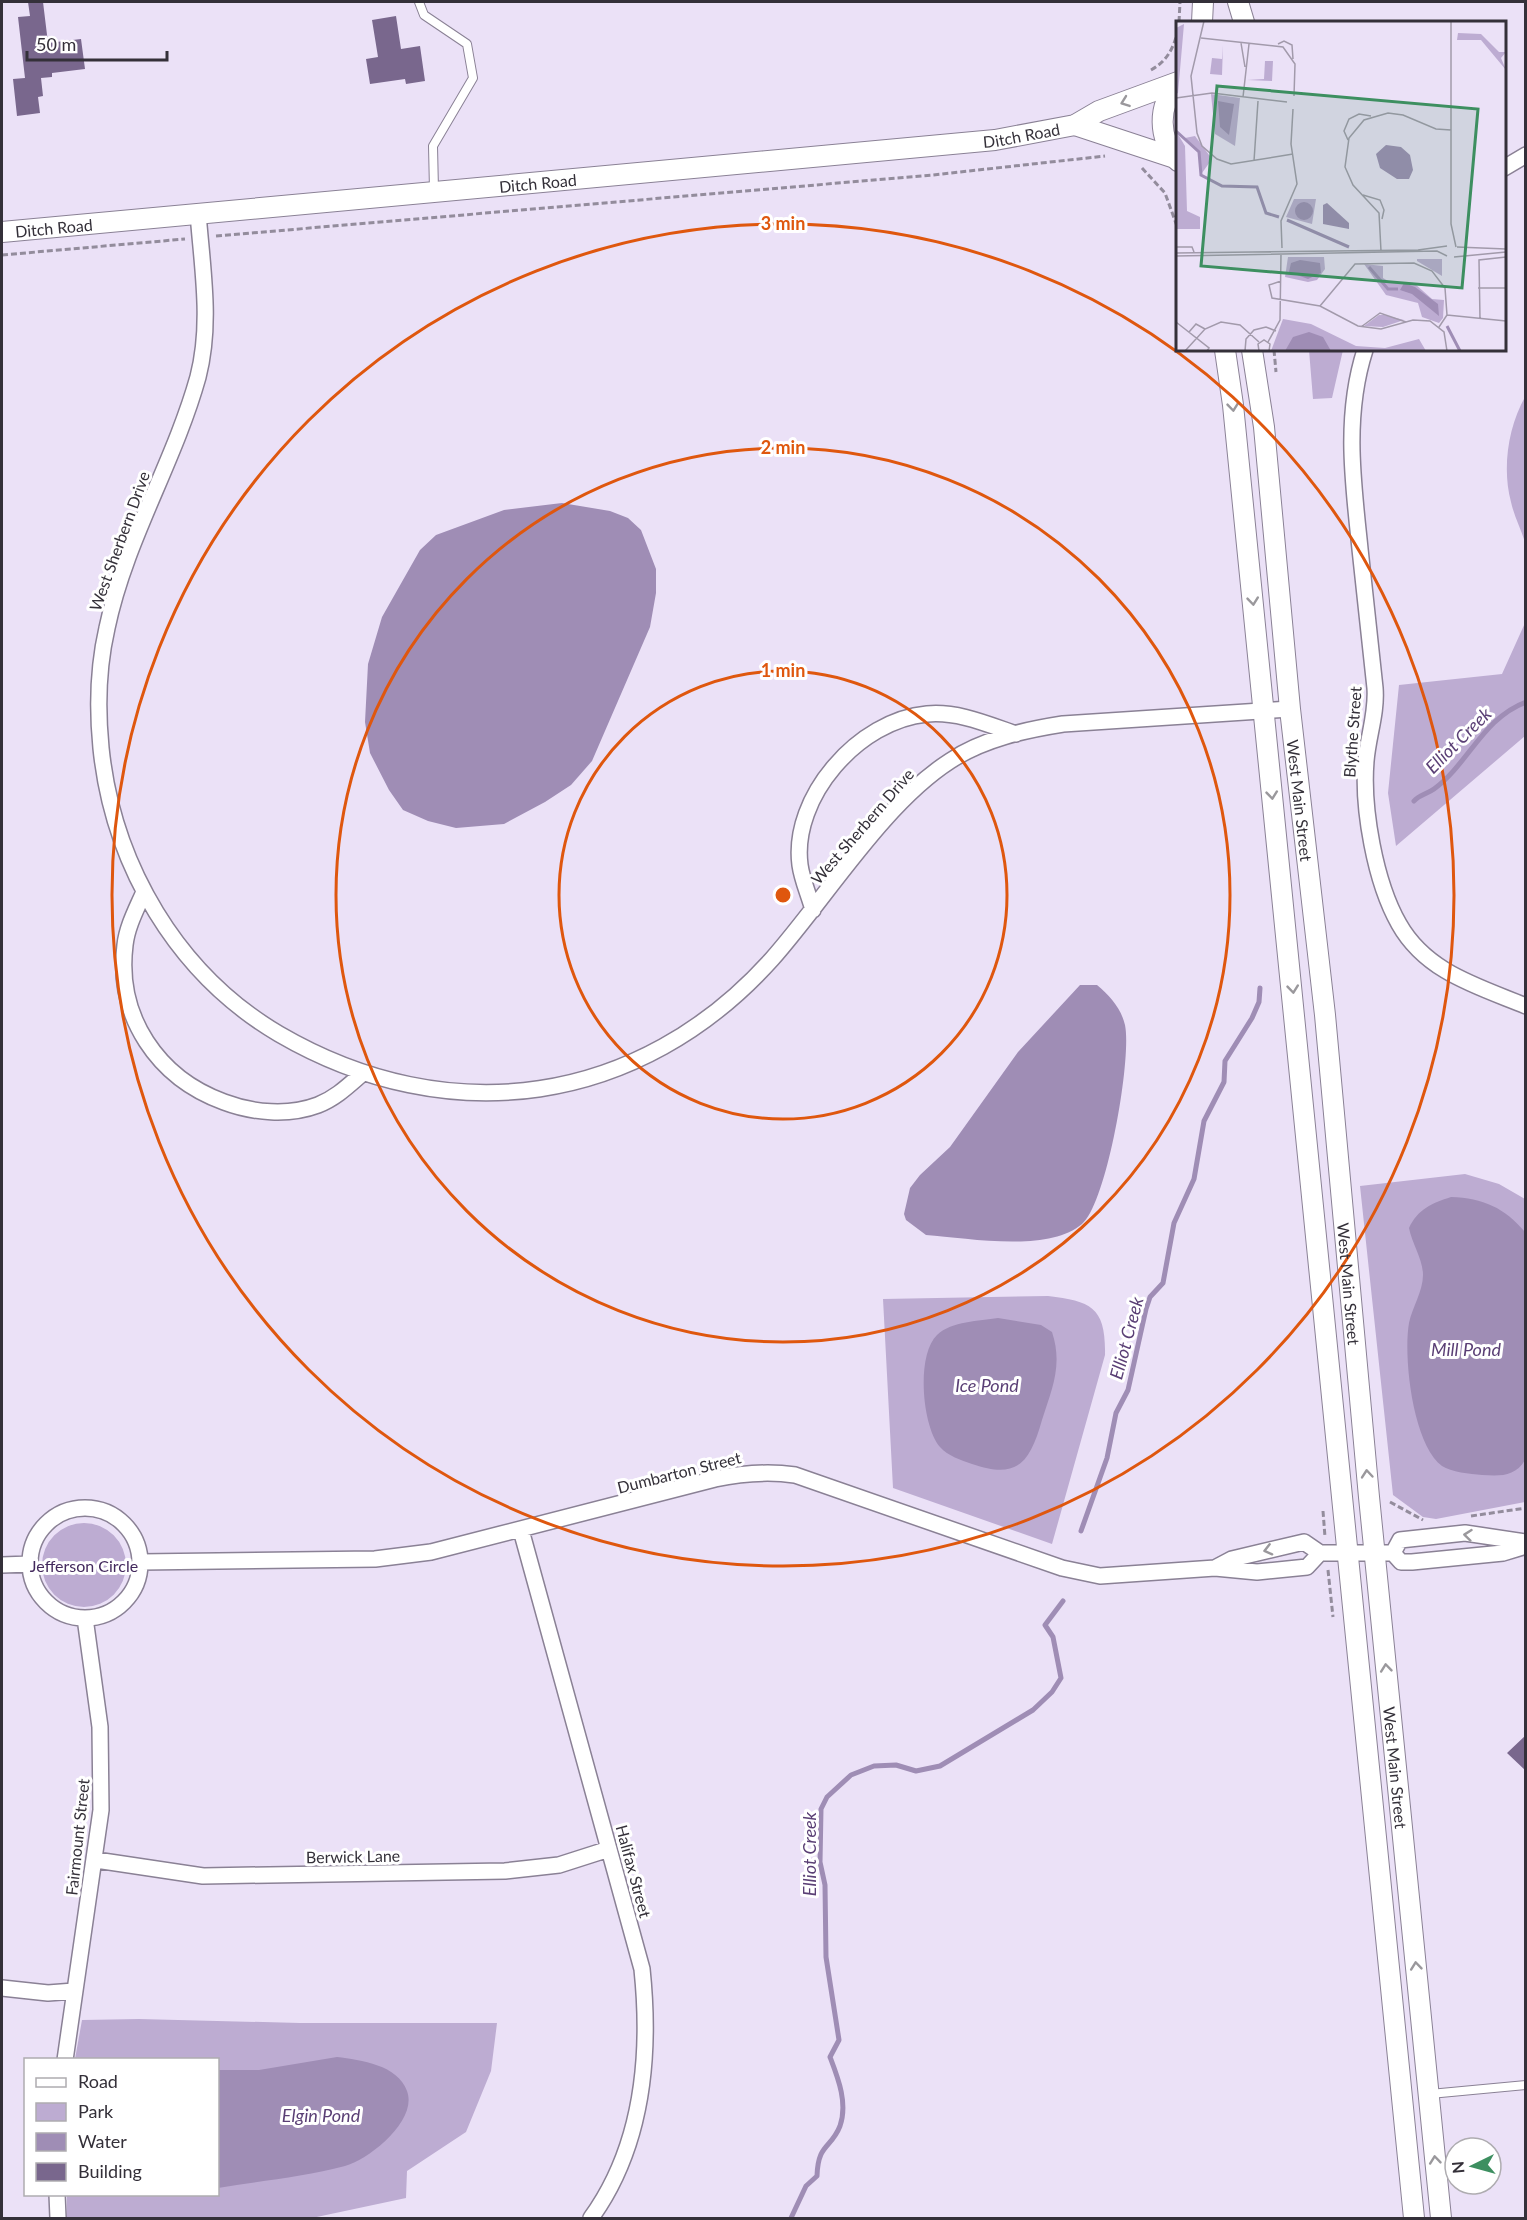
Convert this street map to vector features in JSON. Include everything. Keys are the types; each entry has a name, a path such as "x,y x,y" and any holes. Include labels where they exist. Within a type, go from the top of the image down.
{"street":[{"path":"1202,21 1203,2"},
{"path":"1238,2 1244,21"},
{"name":"Ditch Road","path":"2,232 995,140 1075,126 1100,111 1176,84"},
{"path":"1176,86 1165,105 1162,123 1165,142 1176,159"},
{"name":"Ditch Road","path":"1075,126 1176,159"},
{"path":"1506,167 1526,155"},
{"name":"West Sherbern Drive","path":"198,213 205,327 198,375 120,582 107,627 101,669 99,713 108,791 118,829 143,894 182,950 206,978 265,1026 339,1066 440,1091 488,1095 542,1089 590,1078 639,1058 697,1027 731,1000 772,958 917,786 952,759 1016,734 1063,724 1290,709"},
{"name":"West Main Street","path":"1225,351 1233,405 1299,1050 1368,1553 1441,2218"},
{"name":"West Main Street","path":"1252,351 1264,427 1290,709 1326,1027 1368,1553 1414,2218"},
{"name":"Blythe Street","path":"1365,351 1354,401 1351,456 1375,692 1365,774 1375,854 1390,905 1398,922 1427,960 1449,974 1526,1006"},
{"path":"813,909 800,865 801,843 815,797 842,756 884,727 925,714 949,714 1016,734"},
{"path":"143,894 131,920 125,944 124,970 128,1000 134,1022 147,1045 166,1067 185,1083 204,1095 235,1106 262,1111 290,1112 316,1105 336,1096 363,1073"},
{"name":"Dumbarton Street","path":"141,1562 375,1559 431,1552 724,1477 767,1471 795,1475 825,1484 1075,1572 1115,1576 1215,1568 1243,1573 1307,1567 1320,1553"},
{"path":"87,1508 108,1513 120,1520 133,1535 141,1562 136,1584 130,1596 117,1608 102,1616 85,1618 63,1614 49,1604 39,1593 30,1564 38,1534 50,1520 72,1509 87,1508"},
{"name":"Halifax Street","path":"521,1530 642,1969 646,2042 643,2081 634,2122 619,2167 591,2218"},
{"path":"1368,1553 1400,1540 1454,1534 1526,1544"},
{"name":"Dumbarton Street","path":"1215,1568 1232,1559 1304,1542 1320,1553 1368,1553"},
{"path":"1368,1553 1401,1562 1412,1562 1503,1553 1526,1544"},
{"path":"2,1565 30,1564"},
{"name":"Fairmount Street","path":"65,2058 96,1860 102,1773 100,1727 85,1618"},
{"name":"Berwick Lane","path":"96,1860 203,1876 494,1871 559,1865 609,1849"},
{"path":"2,1988 48,1992 74,1991"},
{"path":"57,2196 58,2218"}],"lane":[{"path":"419,2 424,15 467,44 473,78 433,146 434,192"},
{"path":"1428,2094 1526,2085"}],"path":[{"path":"1179,21 1180,2"},
{"path":"1143,75 1162,64 1174,48 1176,40"},
{"path":"2,255 1113,156"},
{"path":"1138,165 1165,193 1176,220"},
{"path":"1390,1502 1432,1522"},
{"path":"1468,1517 1526,1508"}],"green space":[{"path":"1309,351 1343,351 1332,398 1313,399"},
{"path":"1525,397 1525,542 1508,489 1507,462 1514,421"},
{"path":"1525,623 1525,736 1396,846 1388,793 1399,685 1502,674"},
{"path":"1465,1174 1499,1184 1525,1199 1525,1502 1436,1519 1423,1517 1393,1495 1360,1186"},
{"path":"1048,1296 1086,1304 1099,1317 1105,1339 1105,1355 1052,1544 893,1488 883,1299"},
{"name":"Jefferson Circle","path":"76,1523 92,1523 108,1530 119,1541 126,1557 123,1581 114,1595 92,1607 76,1607 60,1600 49,1589 42,1573 42,1557 49,1541 60,1530"},
{"path":"82,2020 497,2023 491,2071 466,2132 407,2171 406,2198 312,2218 67,2218 67,2196 219,2196 219,2058 75,2058"}],"water":[{"path":"562,503 610,511 628,518 641,530 656,569 656,593 650,627 592,761 571,785 504,824 456,828 428,821 403,810 389,790 370,753 365,722 368,664 382,617 420,550 436,535 504,510"},
{"path":"1080,985 1097,985 1114,1003 1125,1025 1126,1042 1125,1067 1116,1129 1100,1189 1091,1211 1082,1224 1067,1233 1029,1241 1007,1242 926,1235 906,1220 904,1214 910,1188 920,1175 950,1147 1018,1052"},
{"name":"Mill Pond","path":"1451,1197 1483,1202 1493,1206 1510,1217 1525,1232 1525,1460 1517,1470 1506,1474 1472,1474 1442,1466 1432,1455 1424,1440 1412,1399 1408,1357 1409,1323 1423,1275 1409,1228 1426,1208"},
{"name":"Ice Pond","path":"998,1318 1041,1325 1052,1332 1056,1355 1055,1377 1032,1447 1020,1464 1001,1470 963,1461 940,1447 929,1423 924,1391 926,1358 930,1345 937,1335 958,1324"},
{"name":"Elgin Pond","path":"337,2057 357,2060 378,2065 396,2075 407,2091 409,2102 399,2126 379,2147 355,2162 298,2176 219,2188 219,2070 259,2070"}],"building":[{"path":"28,2 43,2 48,43 81,39 85,69 52,73 52,77 41,78 43,96 38,97 40,113 17,116 13,79 25,78 18,17 30,16"},
{"path":"396,16 401,49 420,46 425,81 406,84 405,79 370,84 366,59 378,57 372,20"},
{"path":"1526,1735 1526,1771 1507,1753"}],"waterway":[{"name":"Elliot Creek","path":"1414,801 1434,789 1446,778 1498,719 1511,709 1526,702"},
{"name":"Elliot Creek","path":"1081,1531 1107,1458 1116,1413 1128,1390 1146,1309 1150,1297 1163,1283 1174,1223 1194,1179 1204,1121 1224,1082 1225,1061 1252,1018 1259,1002 1260,988"},
{"name":"Elliot Creek","path":"791,2218 806,2186 817,2176 822,2152 840,2126 843,2108 841,2091 830,2057 839,2040 826,1957 825,1885 820,1862 821,1809 827,1797 851,1775 874,1766 896,1765 916,1771 940,1766 1033,1710 1052,1692 1061,1678 1053,1637 1045,1625 1063,1601"}]}
